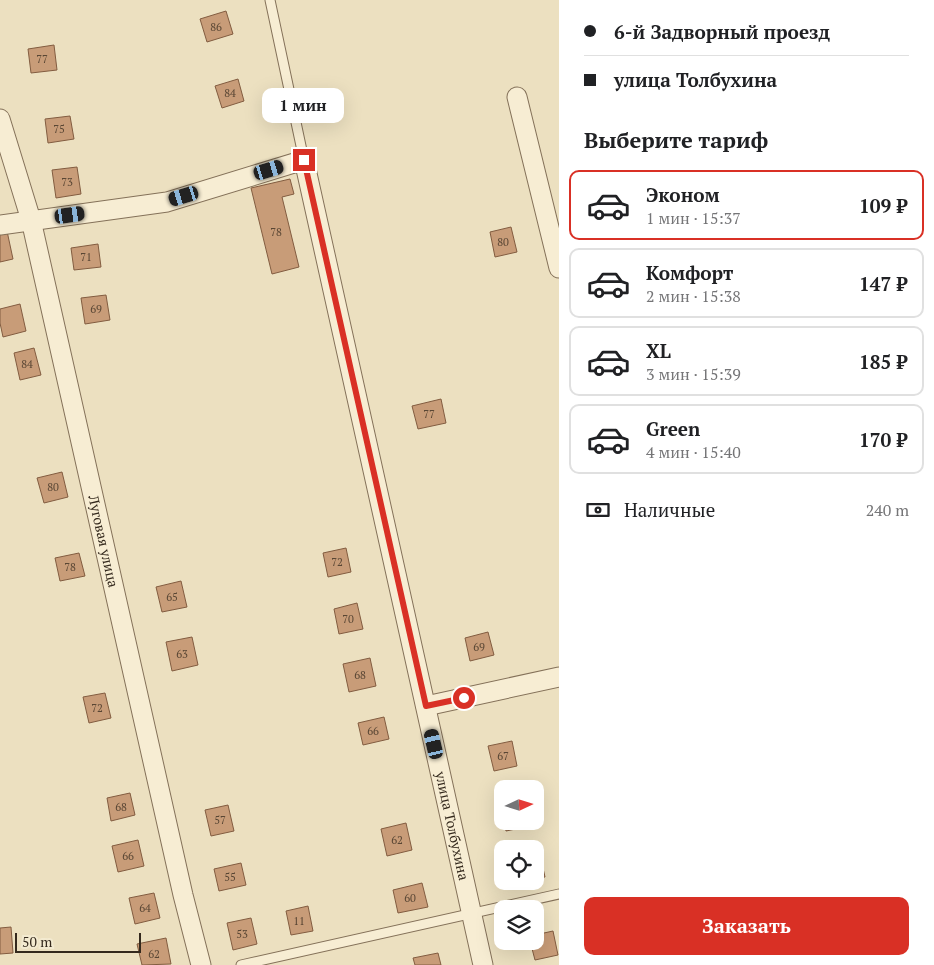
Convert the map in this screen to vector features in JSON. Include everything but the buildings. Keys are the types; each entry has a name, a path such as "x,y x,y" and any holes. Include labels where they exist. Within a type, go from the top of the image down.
{"street":[{"path":"517,97 559,268"},
{"name":"Луговая улица","path":"0,119 31,220 200,965"},
{"path":"0,225 167,202 304,160"},
{"name":"улица Толбухина","path":"304,160 484,965"},
{"path":"426,706 559,677"}],"lane":[{"path":"270,0 304,160"},
{"path":"242,965 559,894"}],"route":[{"path":"304,160 426,706 464,698"}]}
